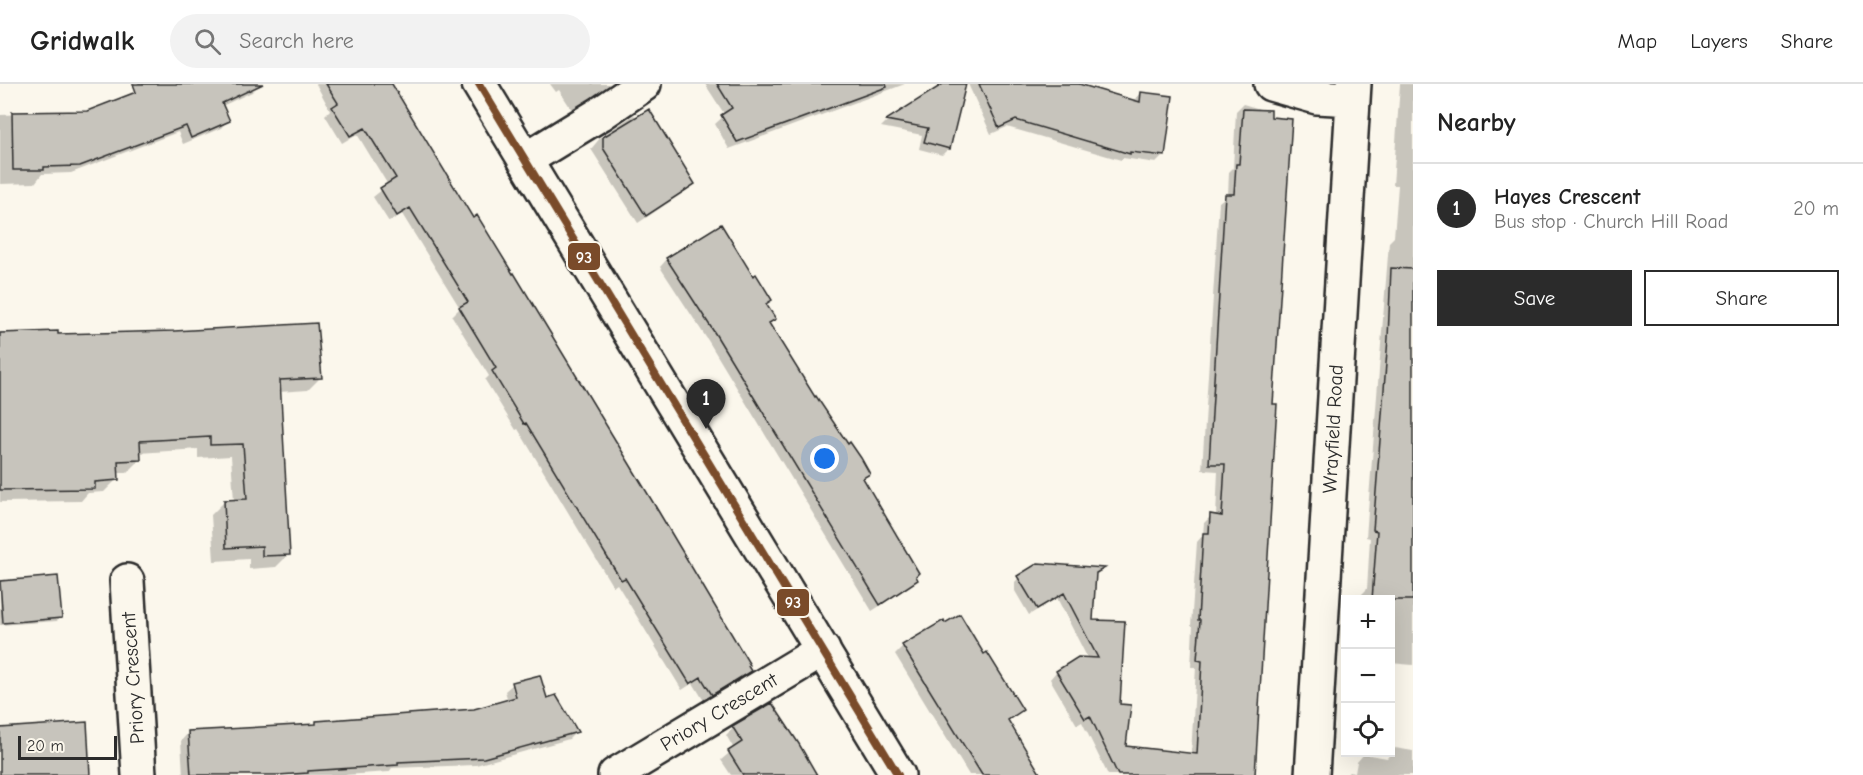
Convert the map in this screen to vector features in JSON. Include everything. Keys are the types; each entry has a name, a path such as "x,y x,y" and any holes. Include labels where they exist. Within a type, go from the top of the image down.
{"street":[{"path":"479,84 898,775"},
{"path":"525,160 644,84"},
{"path":"1271,84 1317,97 1354,92"},
{"name":"Wrayfield Road","path":"1312,775 1354,92"},
{"name":"Priory Crescent","path":"127,581 139,775"},
{"name":"Priory Crescent","path":"615,775 823,650"}],"building":[{"path":"133,84 263,84 222,103 230,121 191,138 186,126 80,166 44,167 44,170 13,170 12,112 87,111 136,92"},
{"path":"326,84 392,84 473,218 477,215 514,273 750,665 748,666 751,671 712,695 701,677 690,684 625,578 621,580 492,371 496,368 459,307 468,302 410,208 397,216 380,188 396,178 365,128 350,136 332,107 338,103"},
{"path":"717,84 886,84 887,87 737,142 721,115 732,108"},
{"path":"943,84 966,84 950,149 924,142 928,128 886,120"},
{"path":"979,84 1079,84 1140,102 1141,92 1173,96 1165,156 1130,152 1130,154 1016,120 999,128"},
{"path":"649,109 695,184 646,216 603,148 603,137"},
{"path":"1243,109 1271,110 1271,117 1292,119 1273,404 1277,404 1255,775 1118,775 1090,716 1085,719 1056,671 1078,657 1098,658 1064,593 1037,609 1017,576 1038,563 1105,568 1096,573 1093,620 1125,621 1120,704 1131,705 1126,746 1197,754 1202,661 1197,660 1200,620 1198,620 1203,533 1209,533 1210,514 1222,516 1225,464 1209,464 1225,194 1234,194 1236,164 1239,164"},
{"path":"721,224 753,276 756,274 772,300 766,304 776,319 769,323 815,397 848,444 850,442 861,458 870,474 863,478 919,573 916,576 918,580 880,605 716,335 666,258"},
{"path":"1391,268 1413,269 1413,600 1395,600 1395,595 1372,595 1377,531 1373,530 1388,338"},
{"path":"317,323 322,378 280,380 290,555 262,556 262,546 226,548 224,500 247,499 243,444 210,445 210,437 140,441 141,460 118,461 119,480 95,482 95,489 0,490 0,333 174,331"},
{"path":"58,576 62,618 3,623 0,581"},
{"path":"960,614 984,654 987,652 1023,710 1008,720 1041,775 982,775 902,645 944,620 945,623"},
{"path":"540,675 547,698 556,695 578,732 484,758 398,762 398,765 278,775 191,775 188,731 316,724 316,721 474,709 516,697 512,682"},
{"path":"772,703 817,775 743,775 728,751 742,742 732,726"},
{"path":"87,722 90,775 0,775 0,728"}],"transit line":[{"name":"93","path":"479,84 898,775"}],"place":[{"name":"Hayes Crescent","path":"706,429"}]}
